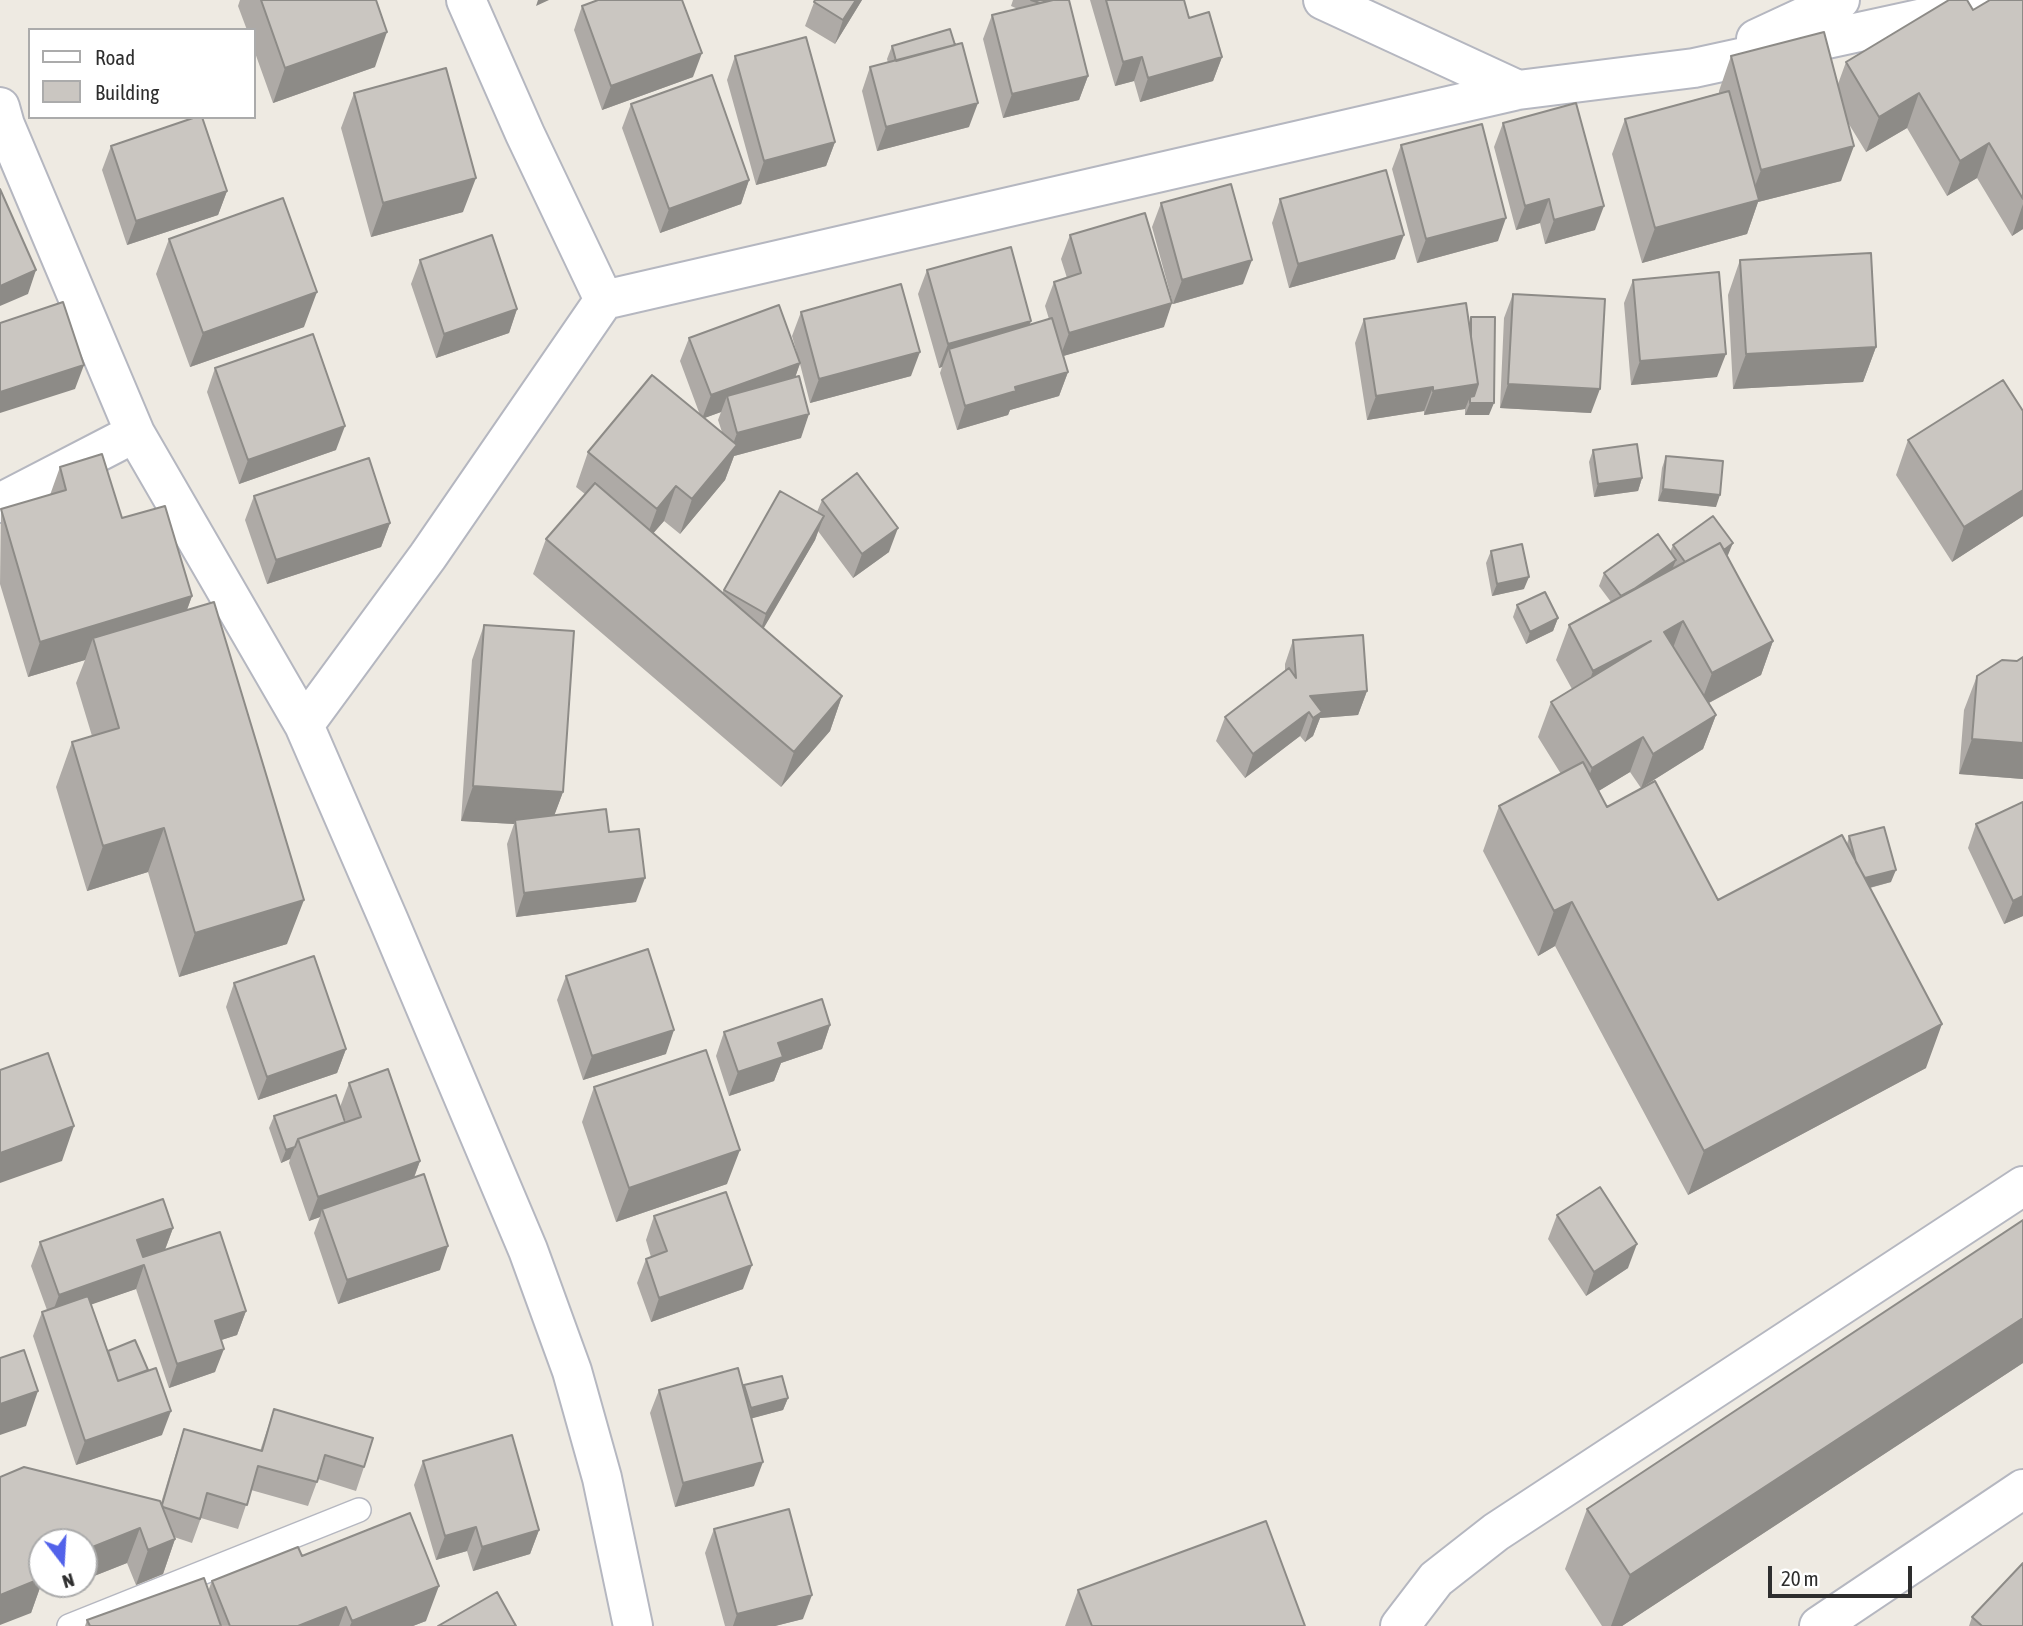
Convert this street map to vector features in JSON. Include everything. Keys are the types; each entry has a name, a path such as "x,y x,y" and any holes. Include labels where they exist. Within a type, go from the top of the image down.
{"street":[{"path":"466,0 525,134 604,300"},
{"path":"1323,0 1518,90"},
{"path":"1695,68 1840,0"},
{"path":"304,725 429,556 604,300 1518,90 1695,68 1942,14 1980,0"},
{"path":"0,107 5,125 135,433 304,725 523,1238 568,1359 602,1478 633,1626"},
{"path":"0,503 135,433"},
{"path":"1400,1626 1436,1579 1496,1532 2023,1186"},
{"path":"1819,1626 2023,1489"}],"lane":[{"path":"69,1626 359,1510"}],"building":[{"path":"261,0 376,0 387,32 285,68"},
{"path":"598,0 682,0 702,53 611,86 582,6"},
{"path":"856,0 843,20 814,2"},
{"path":"1053,0 1069,0 1088,76 1012,94 992,15"},
{"path":"1106,0 1184,0 1189,18 1209,12 1222,57 1148,78 1142,57 1123,62"},
{"path":"1949,0 1967,0 1973,10 1990,0 2023,0 2023,199 1989,143 1960,161 1919,93 1879,117 1846,62"},
{"path":"950,29 955,45 896,61 892,46"},
{"path":"1824,32 1854,146 1761,170 1731,56"},
{"path":"806,37 835,142 764,161 735,56"},
{"path":"962,43 978,103 886,127 870,67"},
{"path":"446,68 476,178 383,203 354,93"},
{"path":"712,75 749,180 669,209 631,104"},
{"path":"1729,91 1759,200 1655,228 1625,119"},
{"path":"1576,103 1604,206 1554,220 1549,199 1525,206 1503,123"},
{"path":"190,119 203,119 227,191 136,221 111,146"},
{"path":"1482,124 1506,218 1426,239 1401,145"},
{"path":"1386,170 1404,235 1298,264 1280,199"},
{"path":"1231,184 1252,260 1182,280 1161,203"},
{"path":"0,189 36,270 0,286"},
{"path":"283,198 317,292 203,333 169,239"},
{"path":"1145,213 1172,303 1069,333 1054,282 1081,273 1070,235"},
{"path":"492,235 517,309 444,334 420,260"},
{"path":"1011,247 1031,321 948,344 927,270"},
{"path":"1871,253 1876,347 1746,354 1740,260"},
{"path":"1719,272 1726,354 1640,361 1633,280"},
{"path":"901,284 920,352 819,379 801,312"},
{"path":"1513,294 1605,299 1600,389 1508,384"},
{"path":"63,302 84,365 0,392 0,323"},
{"path":"1466,303 1478,384 1433,391 1433,387 1376,396 1364,319"},
{"path":"779,305 800,363 711,395 689,338"},
{"path":"1471,317 1495,317 1494,403 1470,403 1470,397 1474,396 1478,384"},
{"path":"1052,318 1068,372 1015,387 1016,391 965,406 949,349"},
{"path":"313,334 345,426 248,460 215,368"},
{"path":"652,375 737,445 692,499 676,486 657,509 588,452"},
{"path":"799,376 809,414 737,433 727,396"},
{"path":"2003,380 2023,411 2023,490 1964,527 1908,440"},
{"path":"1637,444 1642,478 1598,484 1593,450"},
{"path":"102,454 122,518 165,506 192,596 40,642 1,509 66,490 60,467"},
{"path":"1666,456 1723,461 1720,495 1663,489"},
{"path":"369,458 390,523 276,560 254,496"},
{"path":"857,473 898,528 862,554 822,500"},
{"path":"595,483 842,696 794,752 546,539"},
{"path":"780,491 824,516 766,614 724,590"},
{"path":"1713,516 1733,543 1724,550 1720,543 1685,562 1673,545"},
{"path":"1658,534 1676,560 1621,596 1604,573"},
{"path":"1720,543 1773,641 1712,673 1683,621 1664,632 1716,715 1653,754 1643,737 1592,768 1551,702 1651,641 1593,671 1569,625"},
{"path":"1522,544 1529,577 1497,584 1491,551"},
{"path":"1545,592 1558,618 1530,632 1517,605"},
{"path":"214,602 304,900 195,933 164,828 103,846 72,742 119,728 93,638"},
{"path":"484,625 574,631 563,792 473,786"},
{"path":"1363,635 1367,691 1310,696 1322,712 1313,718 1309,712 1253,754 1225,717 1289,668 1296,678 1293,640"},
{"path":"2023,657 2023,743 1972,739 1977,676 2002,660 2017,661"},
{"path":"1583,762 1607,807 1655,781 1718,900 1842,835 1942,1024 1704,1151 1572,902 1554,911 1499,806"},
{"path":"2023,802 2023,896 2013,901 1976,824"},
{"path":"606,809 609,832 639,829 645,878 524,893 515,820"},
{"path":"1884,827 1896,870 1865,878 1856,862 1849,836"},
{"path":"648,949 674,1030 592,1056 566,976"},
{"path":"314,956 346,1049 267,1077 234,983"},
{"path":"822,999 830,1025 778,1043 783,1057 738,1072 724,1032"},
{"path":"706,1050 740,1150 629,1188 594,1087"},
{"path":"48,1053 74,1126 0,1153 0,1070"},
{"path":"388,1069 420,1161 318,1197 298,1139 361,1117 349,1083"},
{"path":"336,1095 345,1122 298,1139 295,1147 286,1150 274,1116"},
{"path":"424,1174 448,1246 347,1280 322,1209"},
{"path":"1600,1187 1637,1244 1594,1272 1557,1215"},
{"path":"726,1192 752,1265 659,1298 646,1259 667,1251 654,1216"},
{"path":"163,1199 173,1228 137,1240 143,1257 220,1232 246,1311 215,1321 224,1349 177,1364 144,1265 59,1295 40,1242"},
{"path":"2023,1220 2023,1318 1630,1575 1587,1509"},
{"path":"88,1296 118,1381 156,1368 171,1411 85,1441 42,1312"},
{"path":"135,1340 148,1370 118,1381 108,1351"},
{"path":"24,1350 38,1391 0,1404 0,1358"},
{"path":"738,1368 763,1462 683,1483 659,1390"},
{"path":"782,1376 788,1398 751,1408 744,1385"},
{"path":"274,1409 373,1438 364,1467 325,1455 317,1482 258,1466 247,1505 207,1493 200,1519 163,1507 184,1429 262,1451"},
{"path":"512,1435 539,1530 482,1547 476,1527 445,1536 423,1461"},
{"path":"24,1467 160,1501 175,1539 148,1550 140,1528 98,1545 98,1528 28,1528 28,1584 0,1595 0,1477"},
{"path":"789,1509 812,1595 737,1614 714,1529"},
{"path":"410,1513 439,1586 352,1621 346,1607 298,1626 230,1626 212,1581 298,1547 302,1556"},
{"path":"1266,1521 1305,1626 1092,1626 1078,1590"},
{"path":"2023,1563 2023,1626 1982,1626 1972,1617"},
{"path":"204,1578 221,1626 90,1626 87,1620"},
{"path":"497,1592 516,1626 438,1626"}]}
